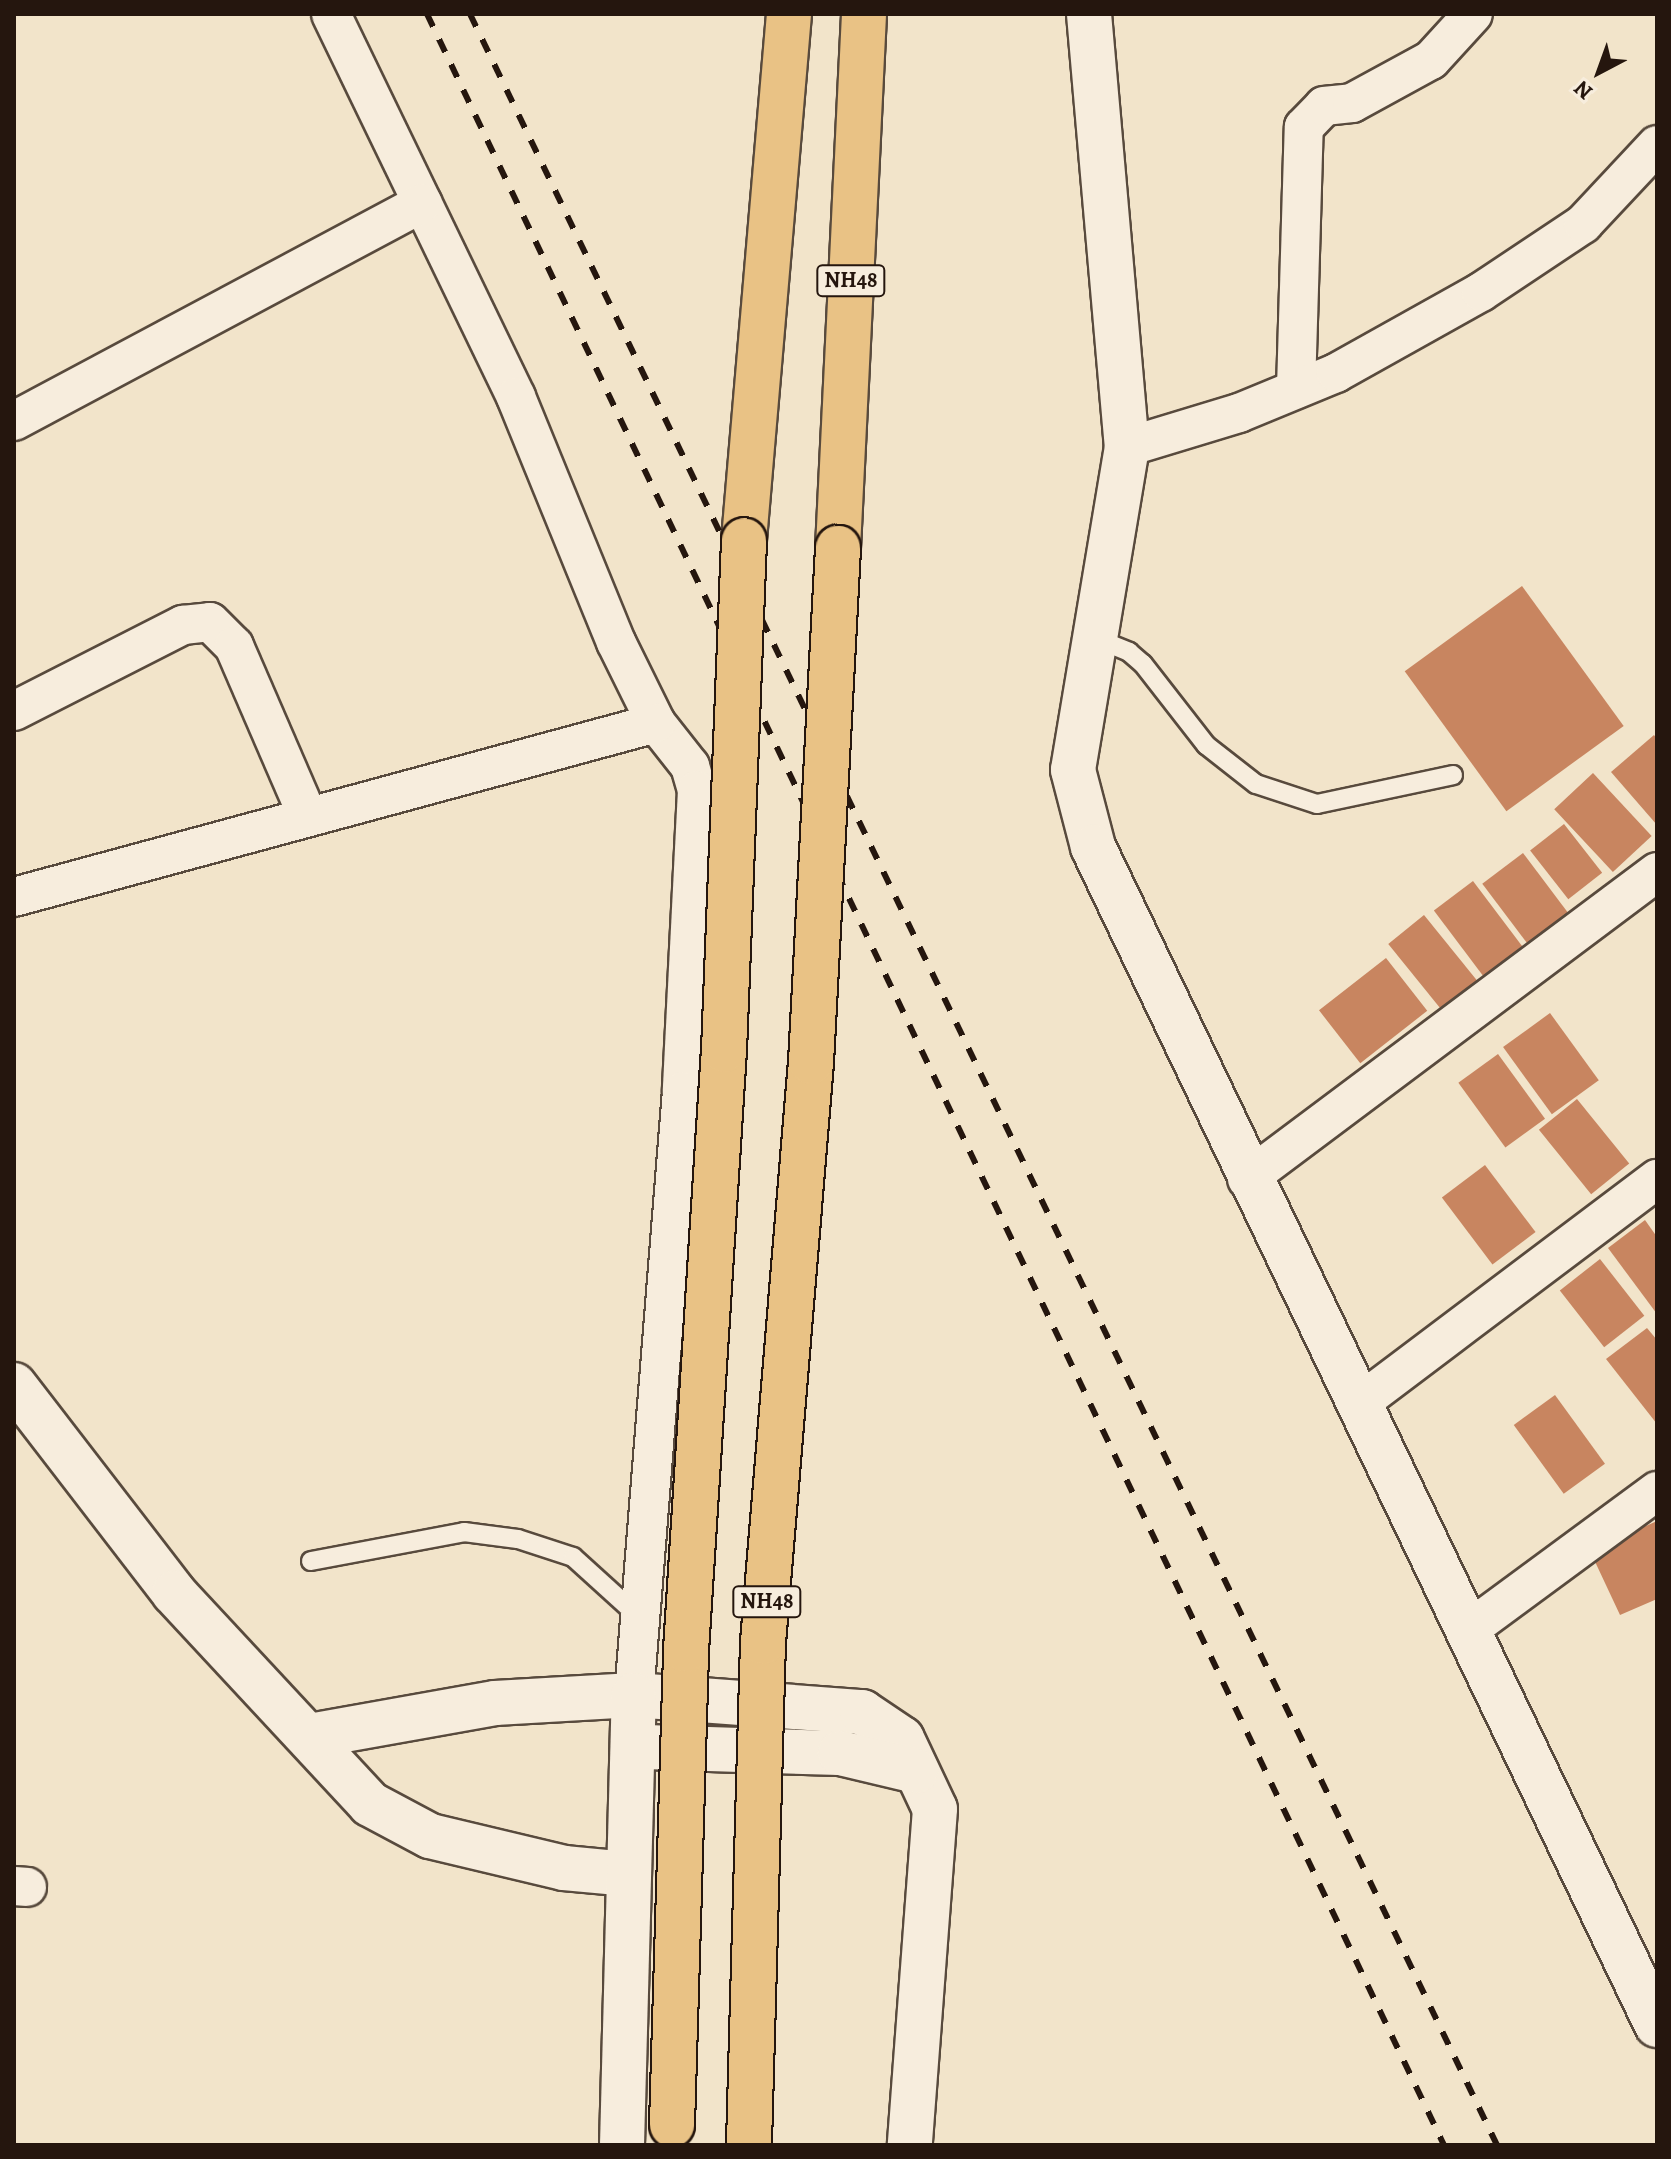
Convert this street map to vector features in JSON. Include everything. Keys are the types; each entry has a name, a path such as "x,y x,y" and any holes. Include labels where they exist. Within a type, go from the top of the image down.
{"highway":[{"path":"672,2135 686,1650 724,1050 744,540 789,14"},
{"name":"NH48","path":"749,2144 763,1642 811,1062 864,14"}],"street":[{"path":"331,14 516,397 616,642 656,723 690,766 697,790 682,1091 631,1746 622,2145"},
{"path":"1089,14 1127,447 1073,770 1093,847 1247,1179 1657,2025"},
{"path":"1296,389 1304,127 1324,106 1352,103 1431,60 1473,14"},
{"path":"1127,447 1336,373 1481,292 1583,224 1657,145"},
{"path":"14,421 423,203"},
{"path":"14,711 183,625 210,622 234,646 308,817"},
{"path":"14,897 656,723"},
{"path":"1247,1179 1657,872"},
{"path":"1357,1405 1657,1179"},
{"path":"14,1385 174,1593 370,1804 430,1836 564,1868 627,1874"},
{"path":"1467,1631 1657,1491"},
{"path":"310,1736 495,1703 634,1695 862,1712 902,1739 935,1809 910,2145"},
{"path":"631,1746 840,1753 916,1771"}],"lane":[{"path":"1095,638 1129,652 1143,664 1206,745 1256,784 1317,804 1453,775"},
{"path":"311,1561 464,1532 518,1539 573,1557 640,1618"}],"building":[{"path":"1522,586 1624,726 1506,811 1405,671"},
{"path":"1654,735 1657,739 1657,825 1611,772"},
{"path":"1593,773 1652,836 1613,872 1554,809"},
{"path":"1564,824 1602,873 1568,899 1530,850"},
{"path":"1523,853 1575,922 1534,952 1482,884"},
{"path":"1473,881 1528,954 1489,983 1434,910"},
{"path":"1424,915 1481,986 1446,1015 1388,944"},
{"path":"1386,958 1427,1011 1360,1063 1319,1010"},
{"path":"1550,1013 1599,1080 1552,1114 1503,1047"},
{"path":"1498,1054 1545,1119 1505,1148 1458,1083"},
{"path":"1577,1099 1629,1164 1591,1194 1539,1130"},
{"path":"1485,1165 1536,1232 1492,1265 1442,1197"},
{"path":"1645,1220 1657,1237 1657,1314 1608,1248"},
{"path":"1600,1259 1644,1316 1604,1347 1560,1290"},
{"path":"1647,1328 1657,1340 1657,1424 1606,1359"},
{"path":"1555,1395 1605,1464 1564,1494 1514,1425"},
{"path":"1657,1521 1657,1599 1620,1615 1590,1551"}],"railway":[{"path":"427,14 1444,2145"},
{"path":"470,14 1497,2145"}]}
